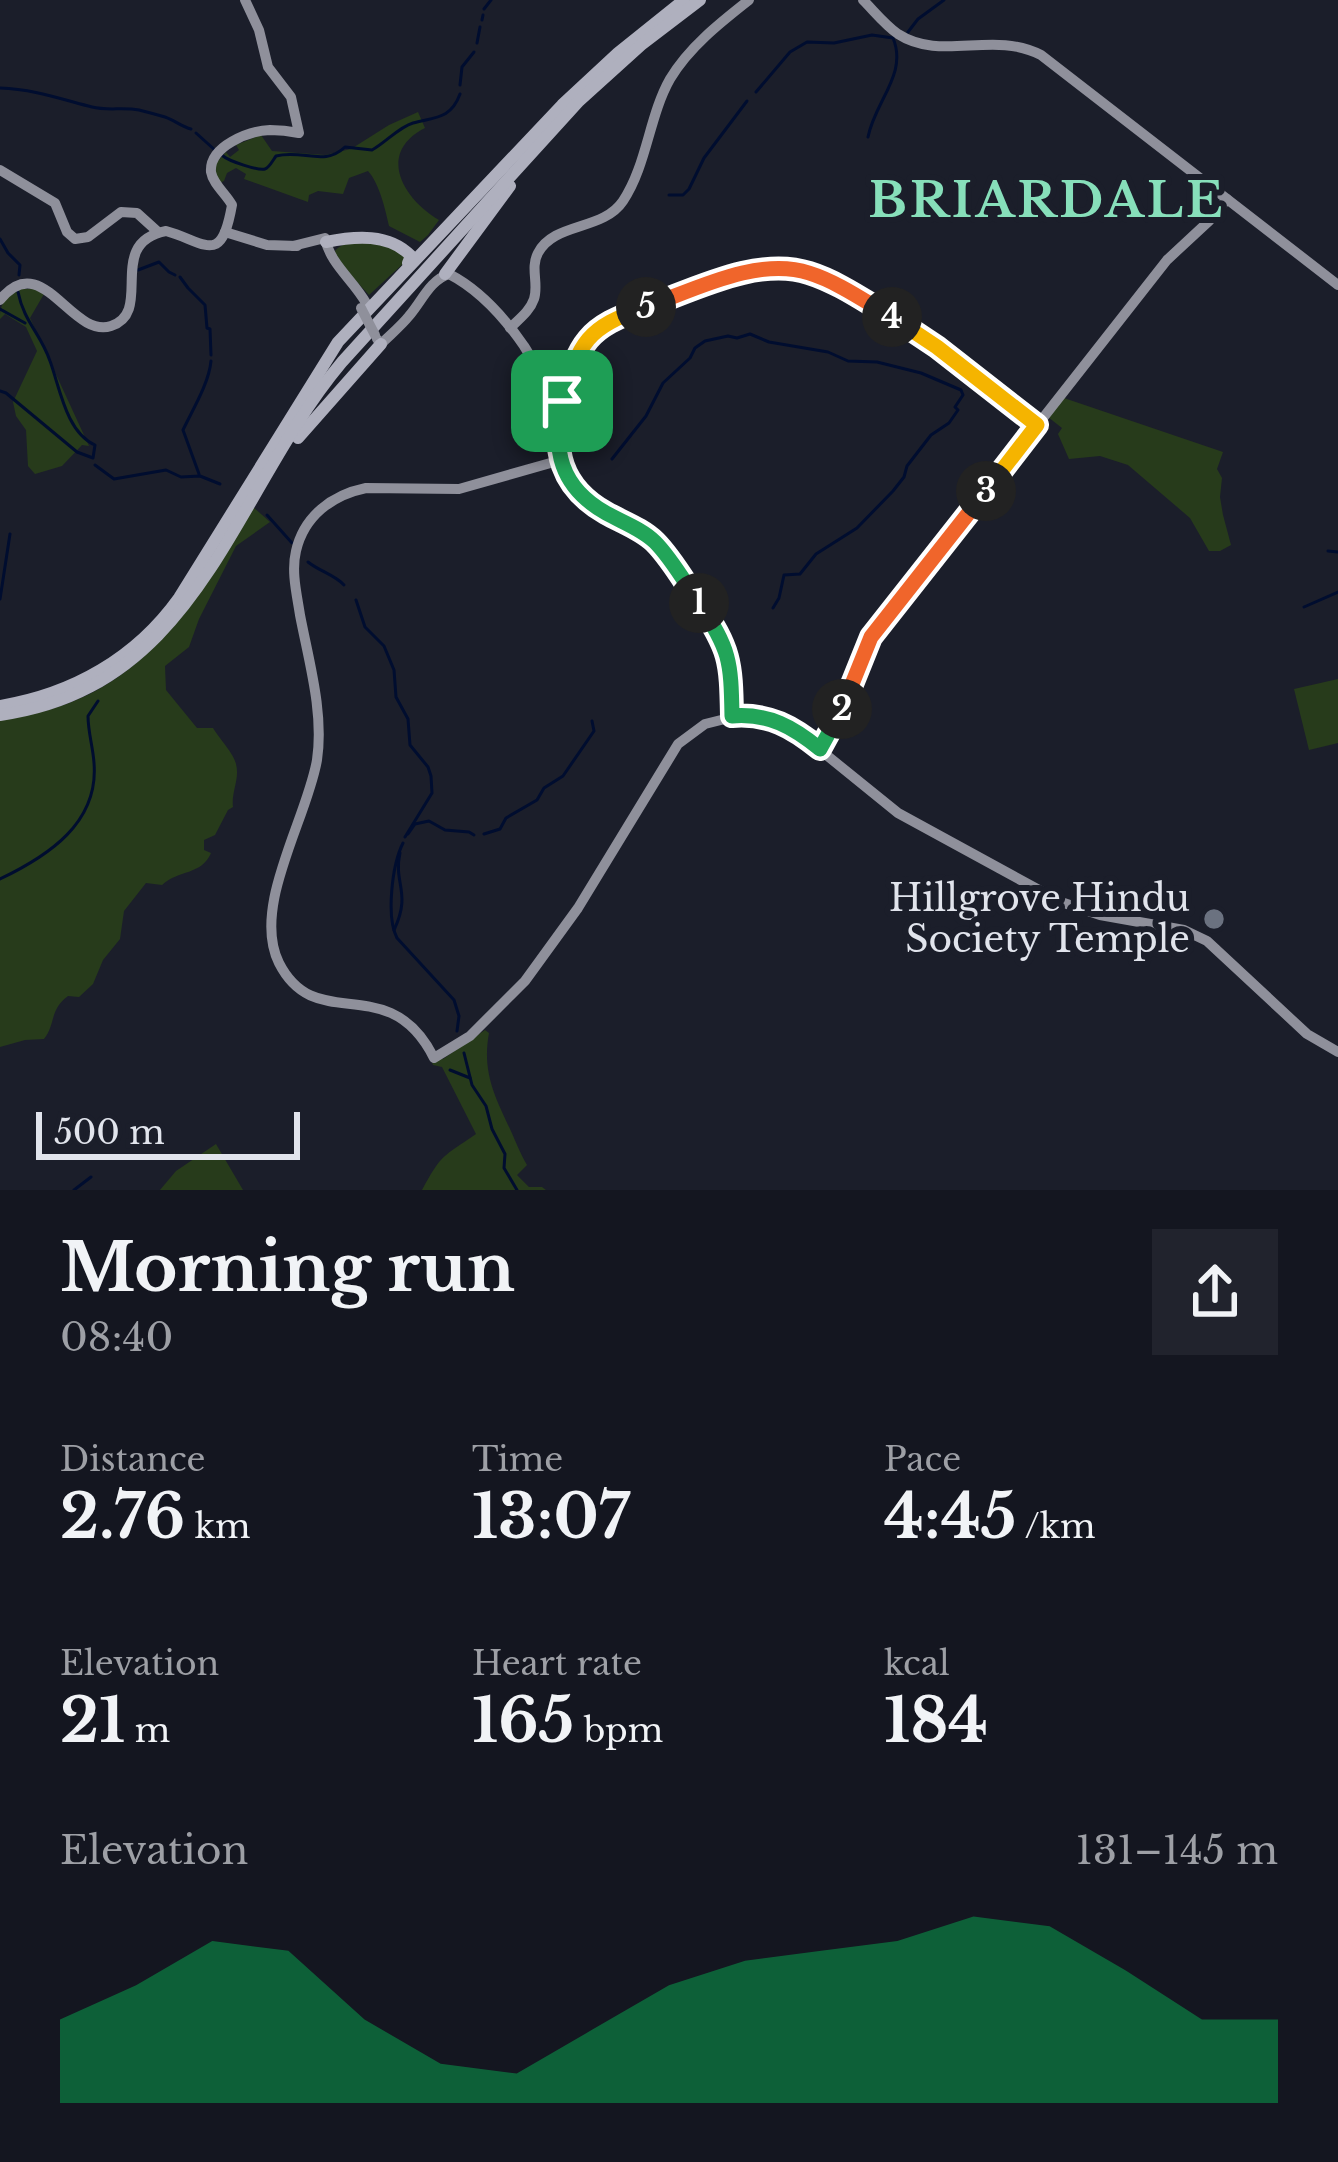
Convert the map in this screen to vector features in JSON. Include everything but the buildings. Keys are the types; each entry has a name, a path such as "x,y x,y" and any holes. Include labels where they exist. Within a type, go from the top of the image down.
{"main road":[{"path":"368,304 573,94 684,0"},
{"path":"0,716 76,694 143,652 188,603 331,376 558,123 641,45 700,0"},
{"path":"445,274 558,123"},
{"path":"320,241 367,232 403,238 422,247 433,239"},
{"path":"328,258 339,244 357,238"},
{"path":"0,706 80,682 123,656 159,624 331,352 411,256 408,250 386,241 320,241"},
{"path":"261,484 381,337"}],"street":[{"path":"0,300 15,287 38,286 54,294 85,323 114,325 130,308 130,266 146,240 158,232 172,232 206,247 225,232 232,205 212,176 215,157 231,143 258,132 299,133 291,97 268,67 245,0"},
{"path":"511,328 534,300 539,250 553,238 617,209 631,185 670,80 708,35 749,0"},
{"path":"863,0 897,33 929,45 1006,43 1036,52 1338,285"},
{"path":"0,170 56,202 67,232 75,239 88,237 121,212 137,213 158,232"},
{"path":"820,749 836,724 871,637 1167,260 1227,199"},
{"path":"225,232 267,245 320,241 328,258 368,304 381,337 407,318 445,274 460,280 511,328 562,401"},
{"path":"732,716 730,662 707,615 654,541 587,500 560,460 556,431 562,401 580,349 593,333 611,320 752,271 781,268 814,274 909,327 1037,425"},
{"path":"560,460 463,489 352,491 328,502 305,527 294,575 318,747 270,918 280,966 300,988 329,1002 395,1015 420,1035 434,1058 470,1036 525,981 578,908 678,744 705,724 732,716 764,716 784,723 820,749 898,814 1045,895 1090,913 1174,927 1207,940 1307,1034 1338,1052"}],"green space":[{"path":"418,112 425,128 410,138 398,163 406,188 439,220 420,242 389,226 368,171 349,178 343,194 318,191 309,195 308,202 244,179 246,174 236,168 220,183 216,178 216,163 226,152 230,157 239,150 236,145 261,135 272,151 325,155 351,149"},
{"path":"371,241 404,253 406,261 369,295 337,260 335,251"},
{"path":"21,289 44,294 30,318 89,446 82,445 62,466 35,474 28,466 26,430 13,402 37,351 26,327 5,314 0,319 5,300"},
{"path":"1064,398 1223,452 1217,469 1231,545 1209,551 1190,518 1128,465 1100,456 1069,459 1058,434 1062,428 1048,417"},
{"path":"252,506 270,522 236,546 189,647 165,666 166,690 197,728 213,728 235,760 233,807 215,835 204,840 204,850 211,853 202,865 162,885 146,883 124,911 120,939 103,960 93,984 79,997 62,1001 44,1039 0,1047 0,720 48,710 89,694 153,648 204,583"},
{"path":"1338,679 1338,743 1309,750 1294,689"},
{"path":"485,1030 489,1033 491,1082 527,1165 517,1175 529,1187 546,1190 422,1190 444,1157 476,1134 442,1067 433,1065 428,1052 443,1059"},
{"path":"216,1144 243,1190 160,1190 176,1171"}],"waterway":[{"path":"484,9 491,0"},
{"path":"908,32 944,0"},
{"path":"482,20 483,15"},
{"path":"477,43 480,27"},
{"path":"756,92 790,52 807,42 834,43 872,35 893,38 897,51 894,76 868,137"},
{"path":"460,85 462,67 474,52"},
{"path":"0,88 98,108 139,110 191,129"},
{"path":"223,156 261,169 286,154 321,157 345,147 372,150 408,125 447,113 460,94"},
{"path":"669,195 683,195 689,189 704,158 747,101"},
{"path":"196,133 216,151"},
{"path":"0,239 20,265 19,275"},
{"path":"138,270 159,262 175,275"},
{"path":"180,277 205,305 211,355"},
{"path":"0,391 77,452 93,458 95,445 71,420 18,292"},
{"path":"0,309 25,323"},
{"path":"612,459 646,416 663,383 695,348 728,336 750,334 848,361 877,362 961,390 958,410 931,435 893,491 857,528 816,554 800,574 784,575 773,608"},
{"path":"199,474 183,430 211,361"},
{"path":"95,465 114,479 166,470 220,484"},
{"path":"267,515 292,543"},
{"path":"0,599 10,534"},
{"path":"1328,551 1338,552"},
{"path":"308,562 344,585"},
{"path":"1304,607 1338,592"},
{"path":"356,600 365,627 384,646 394,670 396,697 408,719 410,745 431,776 432,793 405,837"},
{"path":"0,879 36,860 79,820 93,784 88,716 98,701"},
{"path":"484,834 500,829 506,818 537,800 544,788 563,776 594,731 592,721"},
{"path":"408,834 415,824 429,821 445,830 474,835"},
{"path":"403,843 392,891 394,929 454,1000 457,1031"},
{"path":"394,930 402,906 400,853"},
{"path":"464,1053 472,1085 505,1154 504,1168 517,1190"},
{"path":"450,1070 470,1078"},
{"path":"74,1190 91,1177"}],"place":[{"name":"Hillgrove Hindu Society Temple","path":"1214,919"}],"district":[{"name":"BRIARDALE","path":"1047,200"}],"route":[{"path":"781,268 814,274 909,327 1037,425 871,637 836,724 820,749 784,723 764,716 732,716 730,662 696,600 654,541 602,511 568,478 556,439 562,401 580,349 611,320 752,271 781,268"}]}
